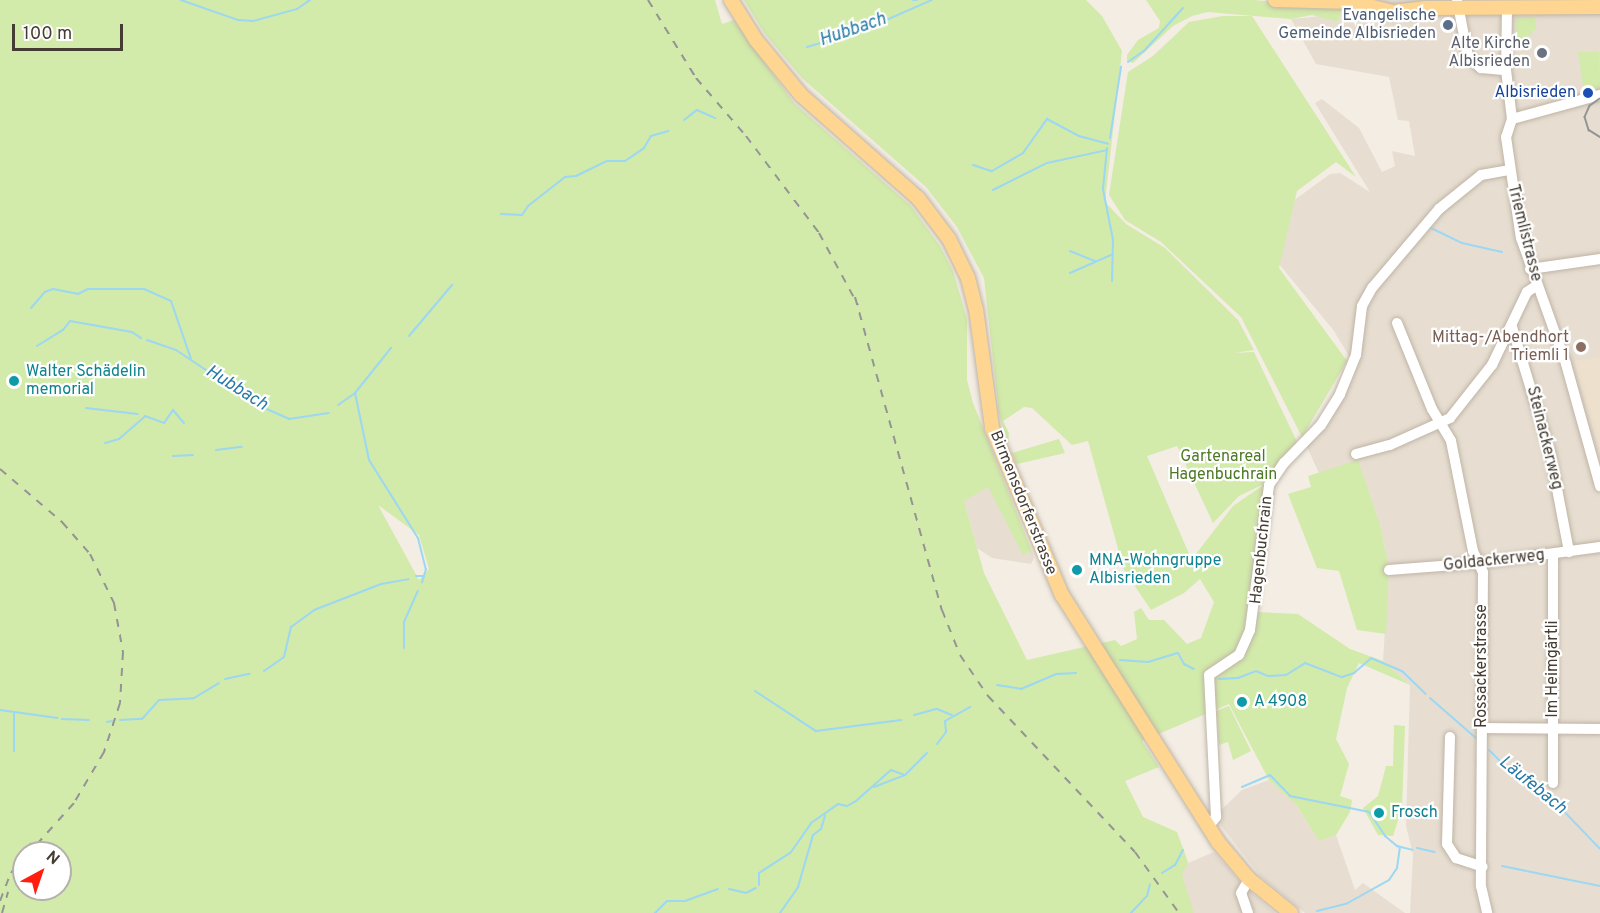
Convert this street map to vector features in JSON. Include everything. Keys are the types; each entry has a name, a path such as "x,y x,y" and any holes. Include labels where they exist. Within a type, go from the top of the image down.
{"main road":[{"name":"Birmensdorferstrasse","path":"731,0 756,40 801,95 918,198 955,248 976,309 992,428 1054,579 1208,827 1249,879 1291,913"},
{"path":"1275,0 1353,2 1393,12 1458,5 1507,10 1600,7"}],"street":[{"path":"1458,5 1468,56 1481,68 1506,70"},
{"name":"Triemlistrasse","path":"1507,10 1506,70 1512,119 1506,137 1509,170 1530,269 1566,364 1600,486"},
{"path":"1512,119 1600,95"},
{"name":"Hagenbuchrain","path":"1208,827 1216,817 1209,675 1239,655 1250,630 1269,485 1284,463 1321,425 1340,394 1356,355 1362,306 1372,288 1439,209 1481,175 1509,170"},
{"path":"1530,269 1600,259"},
{"path":"1356,454 1443,424 1492,365 1527,292 1536,286"},
{"name":"Rossackerstrasse","path":"1397,323 1432,409 1443,424 1451,441 1473,551 1480,563 1483,867 1487,913"},
{"name":"Steinackerweg","path":"1512,327 1550,452 1569,552"},
{"name":"Goldackerweg","path":"1389,570 1480,563 1600,548"},
{"name":"Im Heimgärtli","path":"1552,555 1552,783"},
{"path":"1483,728 1600,729"},
{"path":"1450,737 1447,844 1456,858 1483,867"},
{"path":"1248,913 1241,893 1249,879"}],"shaded area":[{"path":"1279,0 1600,0 1600,913 1410,913 1413,854 1406,826 1410,685 1383,661 1389,568 1380,524 1358,461 1319,473 1306,445 1352,361 1334,331 1279,264 1289,204 1330,174 1340,173 1370,192 1315,103 1322,99 1359,128 1382,172 1395,166 1392,151 1415,156 1409,121 1398,120 1389,77 1316,64 1291,19 1323,16 1338,22 1342,8"},
{"path":"1600,357 1600,453 1574,361"},
{"path":"988,486 1023,554 1032,551 1034,558 1031,564 992,558 977,548 964,501"},
{"path":"1269,780 1297,806 1319,841 1336,835 1355,890 1363,883 1405,913 1305,913 1261,877 1219,823 1220,811 1242,790"},
{"path":"1214,852 1246,888 1275,913 1194,913 1169,871"}],"green space":[{"name":"Gartenareal Hagenbuchrain","path":"0,0 715,0 722,24 734,20 794,103 911,206 940,246 953,271 967,319 967,380 973,403 1032,551 1023,555 988,487 964,501 984,573 1027,660 1115,640 1121,646 1137,639 1134,612 1141,608 1149,620 1164,620 1187,644 1201,638 1214,602 1200,579 1184,593 1151,610 1124,570 1088,441 1072,445 1032,408 1024,407 1003,421 1009,433 1008,444 999,414 984,278 957,227 926,187 803,79 765,34 744,0 1086,0 1102,16 1122,51 1105,202 1126,224 1165,248 1238,320 1254,350 1234,353 1254,352 1299,446 1266,483 1239,496 1213,523 1177,446 1147,456 1189,554 1189,563 1233,506 1265,484 1256,612 1298,614 1350,649 1383,661 1410,685 1359,663 1347,688 1336,739 1349,764 1340,796 1352,800 1350,812 1336,835 1319,841 1297,806 1269,780 1229,704 1142,741 1159,767 1125,781 1143,817 1177,832 1188,862 1182,875 1194,913 0,913","holes":["378,505 419,535 429,569 419,580"]},
{"path":"1146,0 1254,0 1342,8 1338,22 1312,15 1291,19 1208,12 1192,16 1173,26 1133,63 1127,61 1127,55 1138,40 1159,28 1160,21"},
{"path":"1223,16 1252,16 1356,177 1336,162 1297,191 1279,268 1347,361 1302,437 1241,317 1161,242 1125,220 1109,195 1128,72 1153,56 1189,22"},
{"path":"1516,17 1535,17 1536,29 1517,47"},
{"path":"1578,52 1599,52 1600,88 1584,92"},
{"path":"1059,439 1065,453 1017,464 1012,453"},
{"path":"1358,460 1380,524 1389,568 1386,634 1357,630 1339,571 1317,568 1288,494 1311,487 1308,476"},
{"path":"1229,706 1251,751 1233,760 1228,742 1219,745 1216,711"},
{"path":"1394,725 1405,726 1402,808 1393,836 1378,835 1363,808 1378,796 1386,766 1393,766"}],"waterway":[{"path":"181,0 238,20 253,21 297,9 310,0"},
{"name":"Hubbach","path":"807,47 861,31 932,0"},
{"path":"1128,62 1144,51 1183,8"},
{"path":"1110,138 1121,67"},
{"name":"Hubbach","path":"684,120 697,110 715,118"},
{"path":"973,165 992,171 1023,153 1047,119 1079,136 1108,144"},
{"name":"Hubbach","path":"501,214 522,215 528,206 565,177 576,176 607,161 625,161 644,148 651,136 668,131"},
{"path":"1107,148 1103,189 1113,240 1112,281"},
{"path":"993,190 1047,163 1107,150"},
{"path":"1431,228 1462,243 1502,252"},
{"path":"1070,251 1095,261"},
{"path":"1070,273 1111,255"},
{"name":"Hubbach","path":"409,336 452,285"},
{"path":"31,308 45,292 53,289 78,294 88,289 144,289 171,301 191,359"},
{"path":"37,346 63,330 70,321 132,332 141,338"},
{"name":"Hubbach","path":"147,340 176,350 260,406 289,419 329,413"},
{"name":"Hubbach","path":"338,405 355,393 391,348"},
{"name":"Hubbach","path":"355,393 369,460 418,538 426,569 422,582"},
{"path":"86,408 138,414"},
{"path":"105,443 119,439 145,416 164,423 173,410 184,423"},
{"path":"216,450 242,447"},
{"path":"173,456 193,455"},
{"name":"Hubbach","path":"416,576 424,576"},
{"name":"Hubbach","path":"264,671 284,657 291,627 314,610 381,584 409,579"},
{"name":"Hubbach","path":"404,648 404,622 418,591"},
{"name":"Läufebach","path":"1120,660 1148,662 1178,653 1184,664 1194,669"},
{"name":"Läufebach","path":"1219,679 1238,678 1256,671 1268,676 1286,675 1305,663 1342,677 1354,673 1371,658 1402,671 1426,694"},
{"name":"Läufebach","path":"997,685 1021,689 1057,674 1076,673"},
{"name":"Hubbach","path":"225,679 249,674"},
{"name":"Hubbach","path":"120,720 142,719 159,700 194,698 219,683"},
{"name":"Läufebach","path":"755,691 816,731 901,720"},
{"name":"Läufebach","path":"1430,698 1477,739"},
{"name":"Läufebach","path":"937,744 946,732 945,721 970,707"},
{"name":"Läufebach","path":"914,715 937,709 952,715"},
{"name":"Hubbach","path":"0,710 57,718"},
{"path":"14,713 14,751"},
{"name":"Hubbach","path":"62,719 89,720"},
{"name":"Hubbach","path":"107,722 112,721"},
{"name":"Läufebach","path":"1489,750 1511,772 1555,802 1600,849"},
{"name":"Läufebach","path":"759,885 759,873 791,852 811,823 838,804 847,806 856,801 891,770 905,775 927,753"},
{"name":"Läufebach","path":"874,787 905,775"},
{"path":"1242,787 1270,775 1290,796 1369,812 1385,836 1397,846 1413,850"},
{"name":"Läufebach","path":"780,913 798,887 813,835 821,829 825,816"},
{"path":"1317,911 1346,904 1389,880 1397,868 1400,847"},
{"path":"1417,848 1435,852"},
{"path":"1162,873 1175,865 1183,850"},
{"path":"1502,866 1600,886"},
{"path":"1131,913 1147,896 1150,884"},
{"name":"Läufebach","path":"729,889 746,893 756,888"},
{"name":"Läufebach","path":"655,913 667,901 685,901 718,889"}],"tram line":[{"path":"1600,99 1590,106 1585,117 1589,130 1600,137"}],"railway":[{"path":"648,0 696,78 746,136 819,233 858,305"},
{"path":"855,297 942,610 960,655 988,696 1135,852 1179,913"},
{"path":"0,469 62,522 90,554 114,603 123,652 120,703 104,752 74,803 40,841"},
{"path":"0,901 12,872"},
{"path":"2,913 8,892"}],"place":[{"name":"Evangelische Gemeinde Albisrieden","path":"1448,25"},
{"name":"Alte Kirche Albisrieden","path":"1542,53"},
{"name":"Albisrieden","path":"1588,93"},
{"name":"Mittag-/Abendhort Triemli 1","path":"1581,347"},
{"name":"Walter Schädelin memorial","path":"14,381"},
{"name":"MNA-Wohngruppe Albisrieden","path":"1077,570"},
{"name":"A 4908","path":"1242,702"},
{"name":"Frosch","path":"1379,813"}]}
